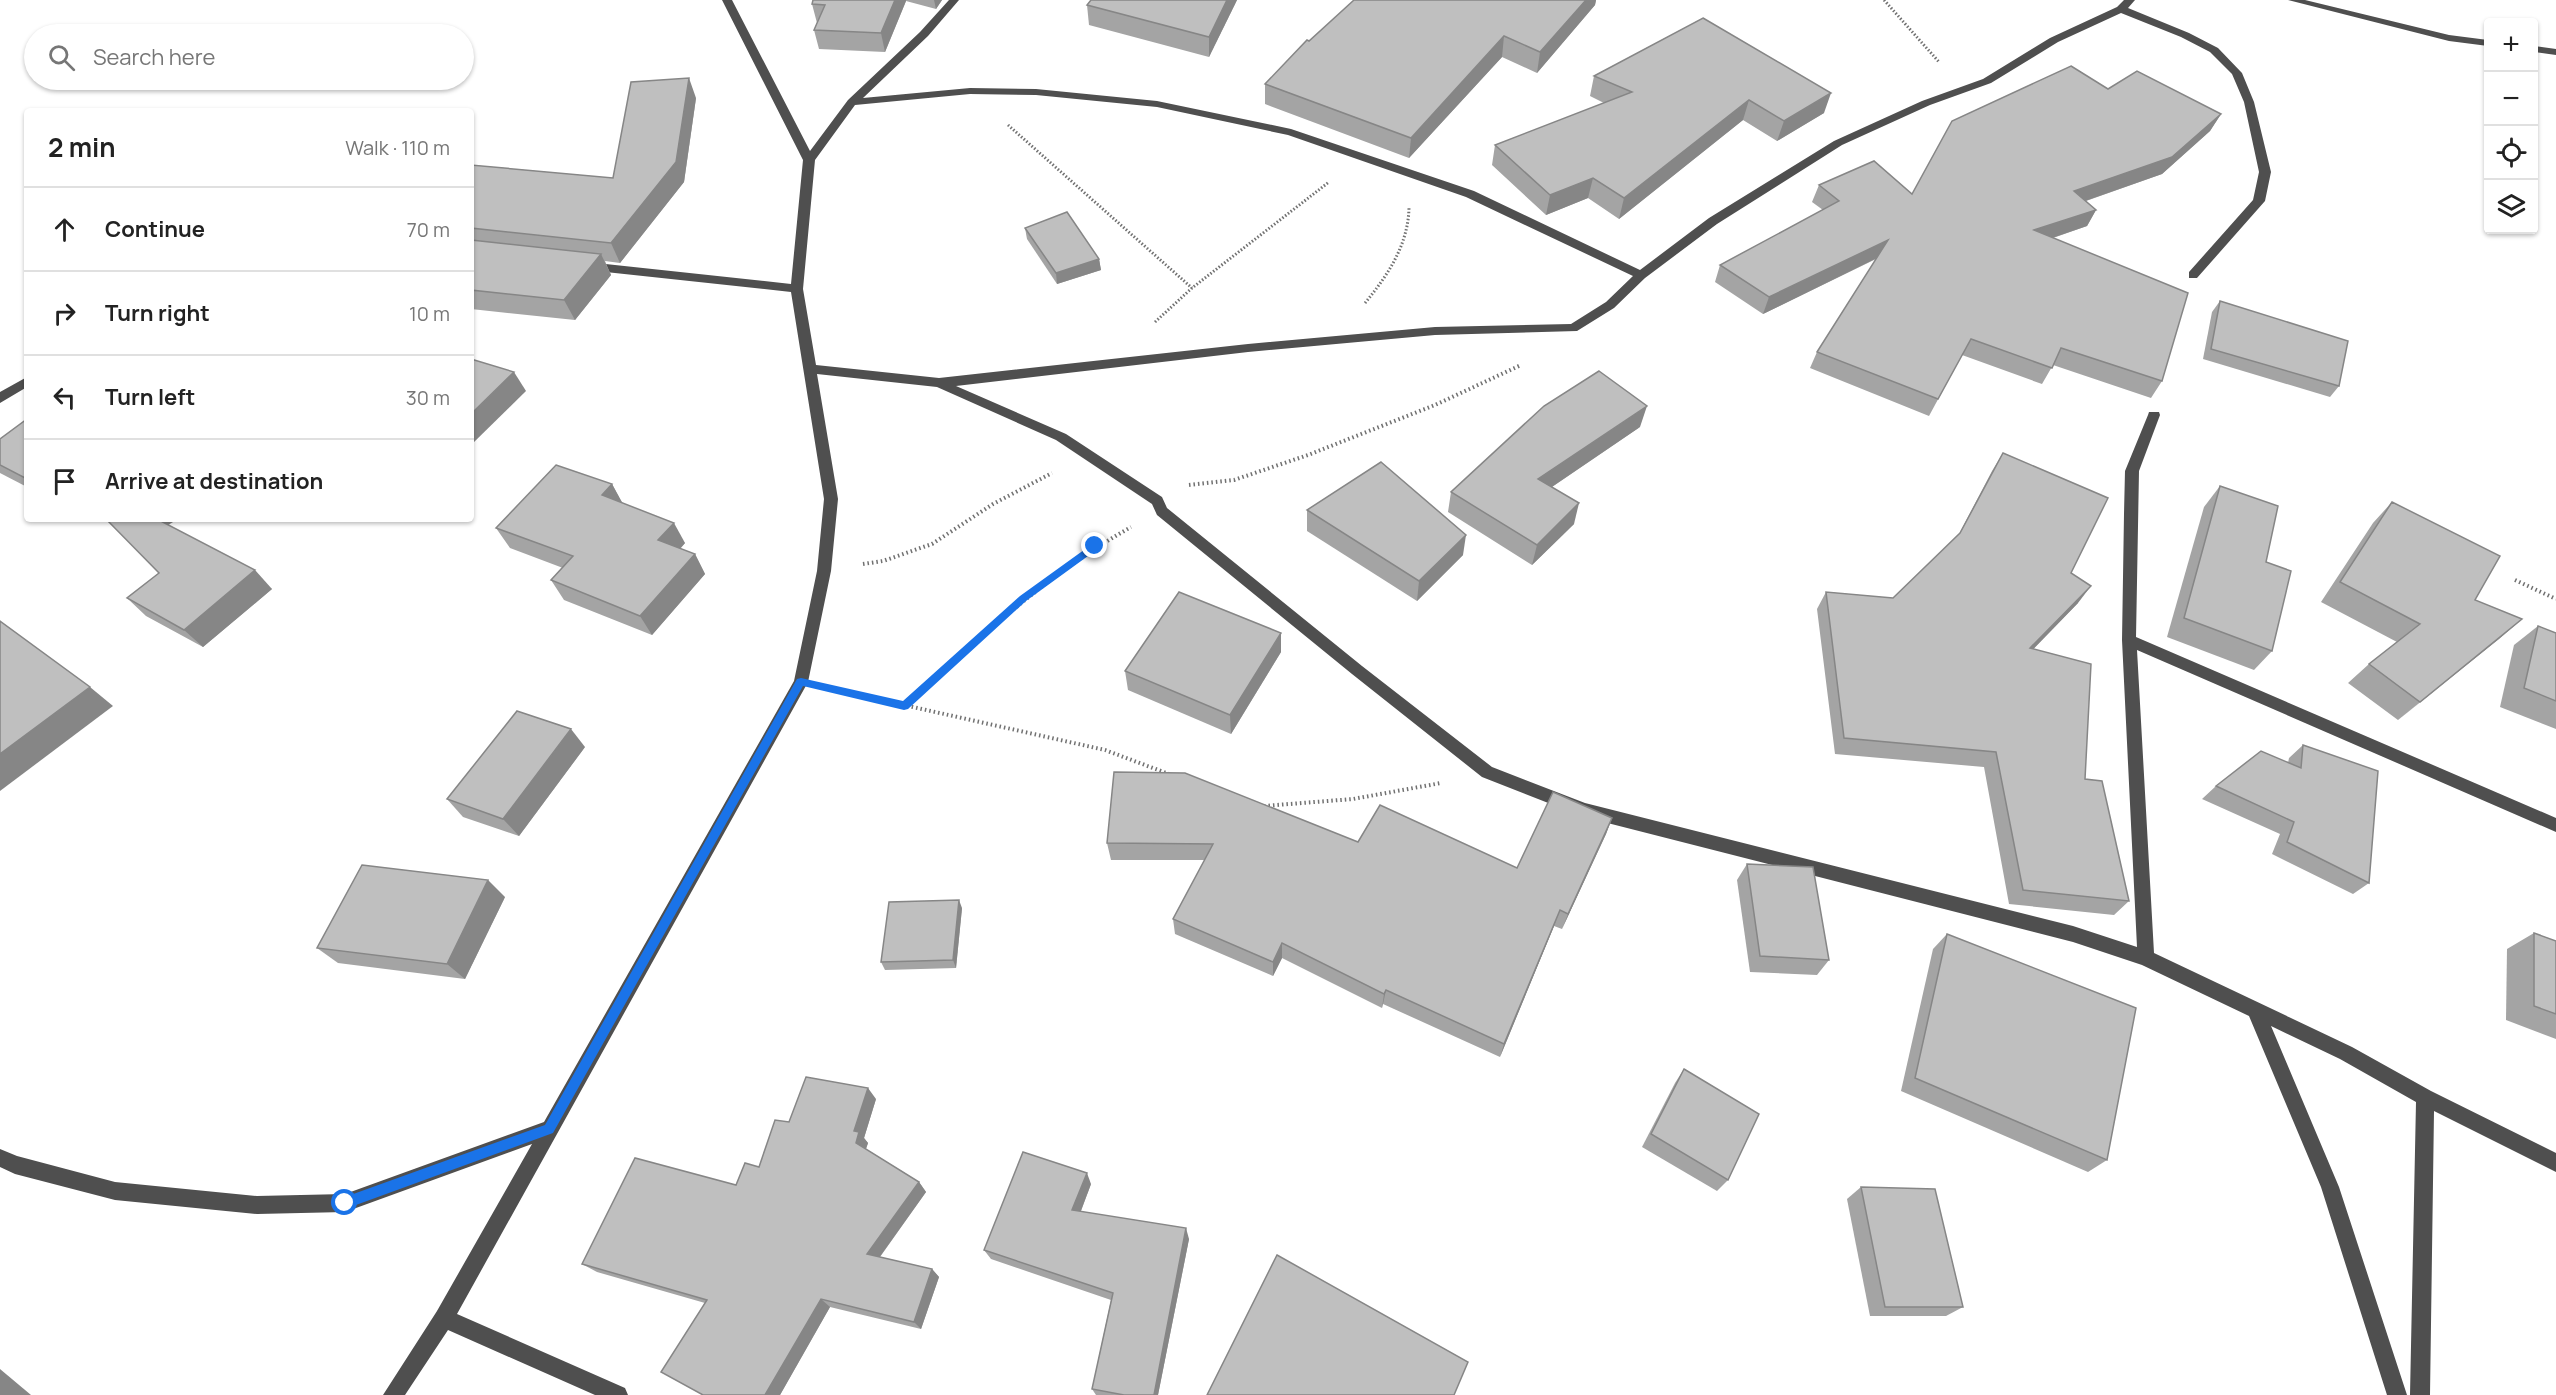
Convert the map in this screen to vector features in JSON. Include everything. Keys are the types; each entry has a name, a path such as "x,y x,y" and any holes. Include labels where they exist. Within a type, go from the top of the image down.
{"street":[{"path":"727,0 809,160"},
{"path":"393,1395 444,1318 801,682 824,571 831,499 797,289 809,160 852,102 924,34 954,0"},
{"path":"2293,0 2449,38 2484,42"},
{"path":"811,369 939,384 1435,331 1573,328 1610,305 1641,275 1713,221 1838,143 1926,103 1987,81 2054,39 2125,5 2214,50 2237,73 2249,102 2265,172 2259,201 2193,275"},
{"path":"2538,50 2556,52"},
{"path":"852,102 970,91 1036,92 1157,104 1291,132 1470,194 1641,275"},
{"path":"576,264 797,289"},
{"path":"0,398 24,383"},
{"path":"939,384 1061,437 1143,491 1157,501 1162,511 1357,670 1487,772 1584,810 2073,934 2146,958 2346,1053 2425,1097 2556,1163"},
{"path":"2146,958 2129,640 2132,471 2154,415"},
{"path":"2129,640 2556,825"},
{"path":"2256,1012 2330,1187 2397,1395"},
{"path":"2420,1395 2425,1097"},
{"path":"0,1158 15,1165 115,1191 257,1205 345,1203 549,1129"},
{"path":"444,1318 618,1395"}],"path":[{"path":"1884,0 1963,90"},
{"path":"970,91 1192,288"},
{"path":"1111,364 1192,288 1361,158"},
{"path":"1334,340 1374,292 1399,251 1410,220 1405,172"},
{"path":"1143,491 1234,480 1308,455 1435,405 1539,357 1573,328"},
{"path":"824,571 883,561 932,544 993,504 1087,454"},
{"path":"904,706 1023,598 1095,546 1162,511"},
{"path":"2515,580 2556,599"},
{"path":"801,682 1105,750 1172,776"},
{"path":"1261,806 1325,804 1404,792 1487,772"}],"building":[{"path":"813,0 895,0 881,33 814,30 825,5 812,4"},
{"path":"1091,0 1227,0 1209,37 1087,5"},
{"path":"1354,0 1586,0 1540,52 1504,36 1411,138 1265,84 1307,40 1309,41"},
{"path":"1703,18 1831,93 1784,121 1749,100 1624,198 1593,178 1550,195 1495,145 1632,92 1594,76"},
{"path":"2071,66 2108,89 2137,71 2221,114 2172,157 2074,191 2096,210 2034,230 2188,293 2162,381 2061,348 2052,368 1971,339 1938,399 1817,352 1888,240 1769,297 1720,265 1839,201 1819,185 1874,161 1912,194 1952,121"},
{"path":"689,78 676,162 611,243 474,228 474,165 613,178 631,82"},
{"path":"1067,212 1099,259 1056,273 1025,228"},
{"path":"474,240 601,254 564,300 474,290"},
{"path":"2220,301 2348,341 2339,386 2211,349"},
{"path":"474,360 514,372 474,411"},
{"path":"1599,371 1647,406 1538,479 1579,503 1537,545 1451,492 1544,406"},
{"path":"24,421 24,477 0,465 0,439"},
{"path":"2003,453 2108,498 2071,573 2091,586 2030,648 2091,664 2085,779 2102,781 2129,901 2023,890 1996,752 1844,738 1826,592 1893,598 1960,533"},
{"path":"1381,462 1466,535 1419,581 1307,510"},
{"path":"556,465 612,484 602,495 674,523 658,540 695,554 640,616 551,580 573,556 496,528"},
{"path":"2220,486 2278,506 2266,562 2291,571 2272,651 2184,618"},
{"path":"2392,502 2500,556 2475,600 2522,619 2420,702 2369,664 2420,624 2340,582"},
{"path":"109,522 163,522 255,570 184,630 127,598 159,573"},
{"path":"1179,592 1281,633 1230,715 1125,671"},
{"path":"0,621 90,687 0,754"},
{"path":"2538,626 2556,633 2556,701 2524,688"},
{"path":"517,711 571,729 503,819 447,799"},
{"path":"2303,745 2378,771 2369,883 2287,842 2294,822 2216,786 2261,751 2301,768"},
{"path":"1114,772 1185,773 1358,842 1380,805 1517,868 1553,792 1612,818 1568,914 1560,910 1504,1044 1386,990 1384,994 1282,943 1273,962 1173,919 1213,844 1107,843"},
{"path":"1747,864 1813,867 1829,960 1760,956"},
{"path":"362,865 488,880 447,964 317,948"},
{"path":"959,900 953,960 881,962 889,902"},
{"path":"2534,933 2556,941 2556,1014 2534,1006"},
{"path":"1947,934 2136,1008 2107,1160 1915,1078"},
{"path":"1684,1069 1759,1114 1728,1180 1651,1134"},
{"path":"806,1077 868,1088 854,1131 859,1132 856,1143 919,1182 867,1254 932,1269 914,1322 821,1299 765,1395 703,1395 661,1372 707,1300 582,1264 635,1158 736,1185 745,1163 759,1167 775,1120 789,1122"},
{"path":"1023,1152 1087,1173 1072,1210 1186,1228 1154,1395 1124,1395 1092,1389 1113,1293 984,1250"},
{"path":"1861,1187 1935,1189 1963,1307 1885,1307"},
{"path":"1277,1255 1468,1362 1454,1395 1207,1395"}],"route":[{"path":"345,1203 549,1129 801,682 904,706 1023,598 1095,546"}]}
